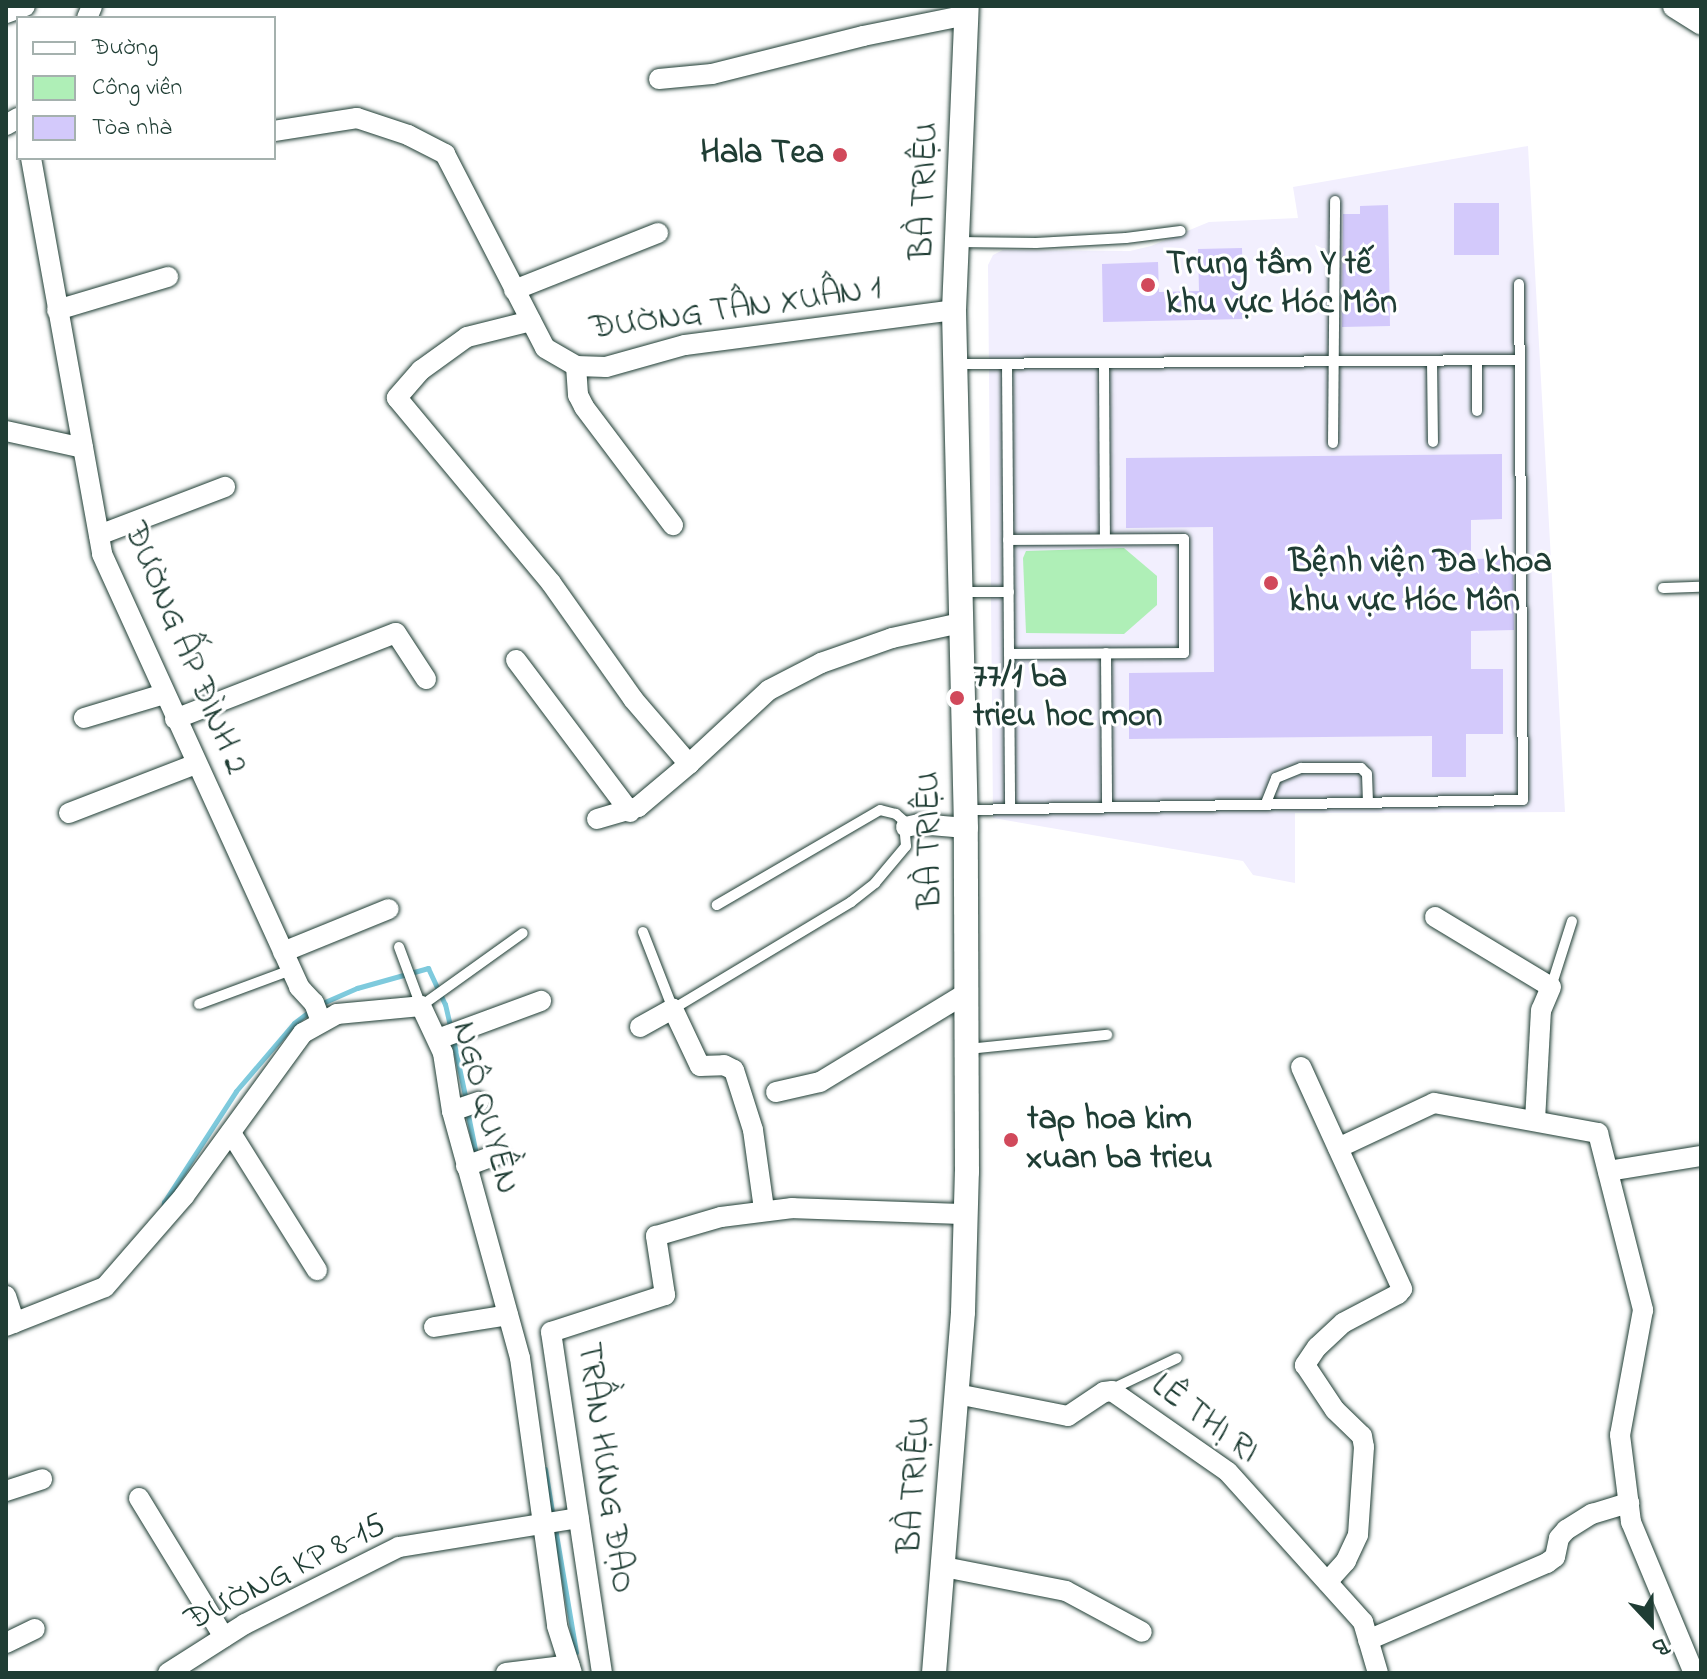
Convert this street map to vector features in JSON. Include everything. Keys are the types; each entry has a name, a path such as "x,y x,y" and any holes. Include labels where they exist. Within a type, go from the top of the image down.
{"street":[{"path":"6,13 25,6"},
{"path":"1675,6 1701,22"},
{"path":"659,79 712,74 967,11"},
{"name":"BÀ TRIỆU","path":"934,1673 957,1394 966,1214 966,819 954,310 967,11"},
{"name":"ĐƯỜNG TÂN XUÂN 1","path":"276,131 357,118 408,135 445,154 545,348 576,366 606,367 685,345 954,310"},
{"name":"ĐƯỜNG ẤP ĐÌNH 2","path":"31,160 102,554 299,987 317,1011"},
{"path":"514,290 658,233"},
{"path":"57,310 168,277"},
{"path":"531,321 467,337 421,370 397,398 551,583 633,699 689,764"},
{"path":"576,366 578,395 584,407 673,525"},
{"path":"6,431 83,448"},
{"path":"99,535 225,487"},
{"path":"597,819 630,812 689,764 769,690 821,663 892,638 960,623"},
{"path":"175,719 396,633 426,679"},
{"path":"516,660 630,812"},
{"path":"84,718 164,694"},
{"path":"69,813 196,764"},
{"path":"906,827 966,819"},
{"path":"287,961 389,909"},
{"path":"1435,917 1551,987 1541,1010 1535,1121"},
{"path":"776,1092 820,1082 965,994"},
{"path":"441,1039 541,1001"},
{"name":"NGÔ QUYỀN","path":"10,1313 105,1287 184,1196 317,1011 337,1014 422,1006 441,1039 455,1111 482,1161 508,1315 520,1358 557,1626 571,1669"},
{"path":"640,1027 673,1009 700,1066 724,1065 737,1074 753,1130 764,1209"},
{"path":"1301,1067 1402,1289 1343,1323 1317,1347 1305,1365 1335,1410 1362,1436 1364,1447 1358,1535 1346,1561 1327,1582"},
{"path":"455,1111 478,1102"},
{"path":"1338,1148 1434,1103 1598,1133 1643,1310 1620,1435 1631,1522 1695,1665"},
{"path":"231,1133 317,1270"},
{"path":"1608,1171 1701,1156"},
{"name":"TRẦN HƯNG ĐẠO","path":"602,1673 551,1332 665,1295 656,1236 764,1209 966,1214"},
{"path":"434,1327 508,1315"},
{"name":"LÊ THỊ RI","path":"957,1394 1064,1416 1074,1414 1108,1390 1228,1472 1363,1622 1378,1673"},
{"path":"6,1491 42,1479"},
{"path":"139,1498 224,1637"},
{"path":"1368,1640 1547,1563 1555,1557 1559,1538 1566,1530 1592,1514 1629,1503"},
{"name":"ĐƯỜNG KP 8-15","path":"168,1673 224,1637 399,1547 579,1518"},
{"path":"944,1567 1066,1591 1142,1632"},
{"path":"6,1643 35,1629"},
{"path":"506,1673 571,1669"}],"lane":[{"path":"1333,443 1335,201"},
{"path":"958,242 1036,243 1126,238 1181,231"},
{"path":"966,819 1010,808 1523,800 1519,284"},
{"path":"955,364 1520,360"},
{"path":"1432,361 1433,442"},
{"path":"1477,361 1477,411"},
{"path":"1104,363 1105,539"},
{"path":"1007,364 1010,808"},
{"path":"1008,540 1184,539 1184,653 1009,654"},
{"path":"1663,588 1701,587"},
{"path":"960,592 1009,592"},
{"path":"1106,653 1107,805"},
{"path":"1266,803 1270,786 1283,772 1315,768 1361,768 1367,774 1368,802"},
{"path":"643,932 673,1009 851,902 875,883 906,846 906,827 902,818 880,810 717,905"},
{"path":"1551,987 1572,921"},
{"path":"399,947 422,1006 523,933"},
{"path":"199,1004 287,961"},
{"path":"966,1049 1107,1035"},
{"path":"1108,1390 1177,1358"}],"shaded area":[{"name":"Bệnh viện Đa khoa khu vực Hóc Môn","path":"1528,146 1565,812 1295,813 1295,883 1253,875 1243,861 993,818 988,265 993,255 1003,250 1130,251 1151,246 1209,222 1298,218 1293,187"}],"green space":[{"path":"1124,548 1157,576 1157,605 1124,634 1026,633 1023,558 1026,551"}],"building":[{"path":"1454,203 1499,203 1499,255 1454,255"},
{"path":"1388,205 1390,326 1342,327 1343,214 1360,214 1360,206"},
{"path":"1242,248 1244,319 1103,322 1102,264 1158,262 1159,292 1199,291 1198,249"},
{"path":"1502,454 1502,519 1471,520 1471,559 1513,558 1514,630 1471,631 1471,669 1503,669 1503,734 1466,734 1466,777 1432,777 1432,736 1129,739 1129,673 1214,672 1213,527 1126,528 1126,458"}],"waterway":[{"path":"318,1005 357,988 428,968 445,1004 451,1029"},
{"path":"163,1210 164,1202 236,1091 294,1023 310,1011"},
{"path":"453,1039 466,1100"},
{"path":"467,1110 477,1159"},
{"path":"545,1469 553,1518"},
{"path":"555,1528 576,1652"}],"place":[{"name":"Hala Tea","path":"840,155"},
{"name":"Trung tâm Y tế khu vực Hóc Môn","path":"1148,285"},
{"name":"Bệnh viện Đa khoa khu vực Hóc Môn","path":"1271,583"},
{"name":"77/1 ba trieu hoc mon","path":"957,698"},
{"name":"tap hoa kim xuan ba trieu","path":"1011,1140"}]}
